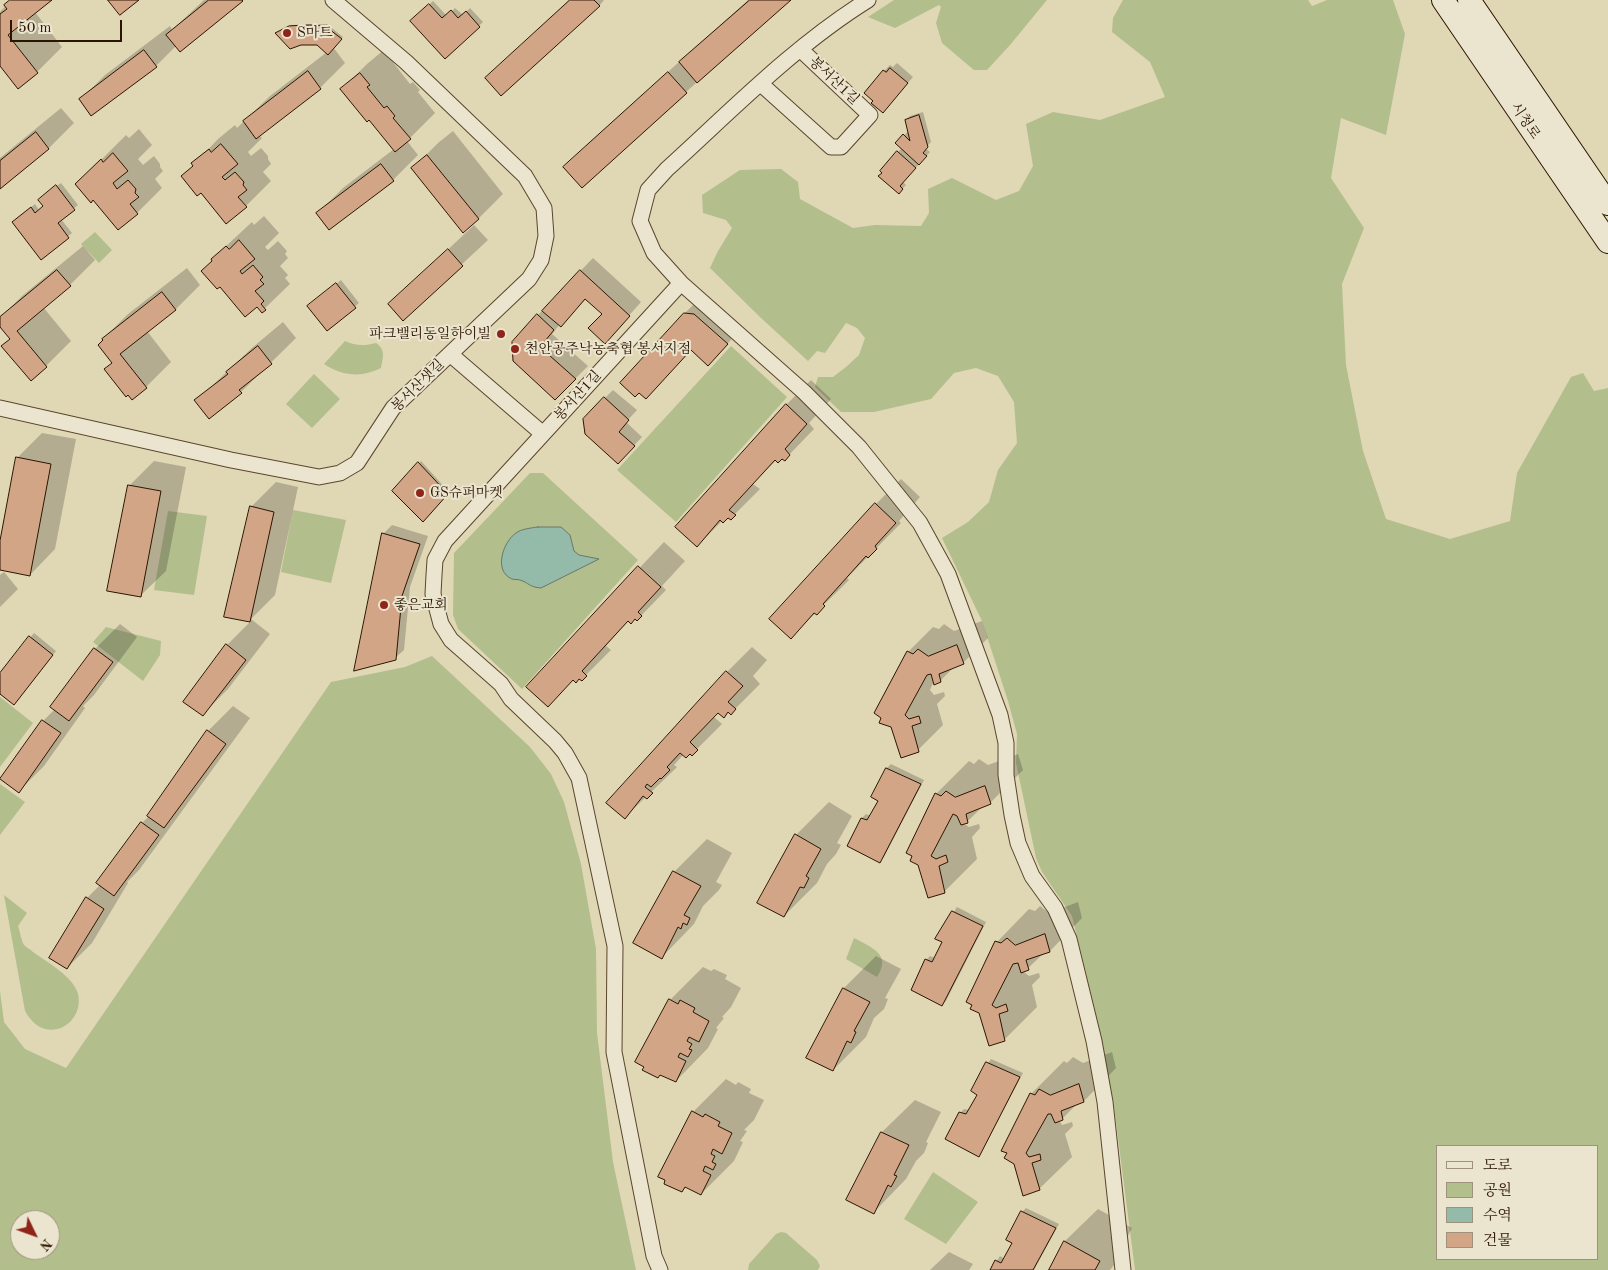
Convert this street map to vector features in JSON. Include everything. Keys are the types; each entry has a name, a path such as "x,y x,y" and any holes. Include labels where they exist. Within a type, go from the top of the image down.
{"street":[{"name":"봉서산샛길","path":"0,408 231,460 319,477 340,473 357,463 393,408 529,279 541,260 546,236 544,208 525,176 406,62 333,0"},
{"name":"봉서산1길","path":"450,354 543,434 681,283 654,253 640,222 648,190 667,169 800,49 844,15 868,0"},
{"name":"시청로","path":"1443,0 1608,242"},
{"name":"시청로","path":"1470,0 1608,204"},
{"name":"봉서산1길","path":"761,84 831,146 841,147 870,115 800,49"},
{"path":"681,283 804,392 859,447 920,523 948,574 1000,715 1006,743 1006,776 1010,805 1018,843 1032,876 1055,908 1069,939 1094,1041 1105,1102 1123,1270"},
{"path":"543,434 445,541 435,560 433,594 441,624 451,640 501,684 510,699 555,740 565,753 579,778 615,946 614,1052 654,1256 660,1270"}],"green space":[{"path":"894,0 1047,0 987,70 974,70 942,43 936,23 941,7 939,5 895,28 868,17"},
{"path":"1123,0 1308,0 1312,6 1327,0 1393,0 1405,34 1386,135 1341,118 1331,178 1364,228 1342,284 1346,365 1363,451 1386,519 1450,539 1510,521 1517,473 1571,377 1583,373 1594,391 1608,388 1608,1270 1135,1270 1113,1099 1072,916 1042,872 1036,858 1016,763 1017,734 1008,701 982,621 942,538 968,522 989,502 998,470 1017,443 1014,402 998,376 976,368 954,373 931,399 874,412 841,412 815,387 818,377 833,377 859,355 865,338 857,328 846,323 825,353 817,351 808,361 710,268 732,228 726,220 703,213 702,195 740,170 781,169 798,182 800,199 853,228 875,225 921,226 929,213 928,189 952,178 996,200 1019,191 1033,166 1026,124 1053,112 1100,120 1165,97 1150,62 1112,32 1113,18"},
{"path":"95,232 112,250 99,263 81,244"},
{"path":"345,341 360,345 376,343 383,351 381,368 367,373 352,374 338,371 324,364"},
{"path":"731,346 787,397 676,522 617,470"},
{"path":"314,374 340,399 312,428 286,404"},
{"path":"530,473 543,473 638,560 522,689 458,629 453,615 454,553"},
{"path":"293,510 346,520 331,583 281,572"},
{"path":"168,511 207,516 194,595 154,590"},
{"path":"106,627 161,641 160,655 143,681 93,642"},
{"path":"432,656 530,747 551,774 564,802 581,864 596,949 597,1033 613,1162 636,1270 0,1270 0,991 4,1022 25,1049 66,1068 331,682 405,667"},
{"path":"0,697 33,723 0,767"},
{"path":"0,784 25,802 0,835"},
{"path":"4,895 27,913 18,926 24,945 66,976 78,994 79,1005 75,1015 62,1028 52,1030 43,1028 33,1022 25,1011"},
{"path":"854,938 873,949 881,957 881,969 877,977 846,959"},
{"path":"933,1172 978,1202 946,1244 904,1219"},
{"path":"786,1233 817,1260 820,1266 818,1270 748,1270 749,1264 776,1234"}],"water":[{"path":"538,527 561,527 570,535 574,551 579,555 599,559 541,588 512,579 506,575 501,563 507,543 518,532"}],"building":[{"path":"10,0 52,0 8,35 38,73 18,89 0,66 0,14 7,9 4,5"},
{"path":"108,0 139,0 120,15"},
{"path":"209,0 243,1 180,52 166,35"},
{"path":"570,0 594,0 600,6 501,96 485,78"},
{"path":"750,0 791,0 697,83 679,62"},
{"path":"429,4 442,18 451,10 458,18 466,11 480,27 445,59 410,21"},
{"path":"289,26 325,26 342,39 328,55 317,45 301,45 290,49 275,33"},
{"path":"144,50 157,67 91,116 79,99"},
{"path":"890,68 908,83 883,113 871,103 873,101 864,93 883,70 886,72"},
{"path":"308,71 321,89 256,139 243,121"},
{"path":"668,72 687,93 582,188 563,167"},
{"path":"360,73 370,85 367,87 384,108 387,106 395,116 393,118 411,139 395,152 340,89"},
{"path":"919,115 928,147 923,153 927,156 919,165 895,143 903,134 910,141 905,120"},
{"path":"36,132 49,149 0,189 0,161"},
{"path":"221,144 238,164 222,177 225,180 235,172 244,182 243,185 247,190 238,197 247,207 226,224 201,193 197,196 181,176 193,166 191,163 209,149 211,152"},
{"path":"897,151 916,168 900,186 903,189 899,194 878,176"},
{"path":"113,153 128,171 113,183 117,189 128,180 136,189 135,193 139,197 130,204 138,214 118,230 93,200 91,203 75,184 101,159 103,162"},
{"path":"427,155 479,219 463,233 411,168"},
{"path":"381,164 394,181 329,230 316,213"},
{"path":"56,185 75,210 58,223 69,238 41,260 12,222 31,207 35,213 43,206 38,200"},
{"path":"239,240 255,259 240,271 242,274 253,265 263,277 260,280 264,284 255,291 264,301 261,304 266,310 262,313 257,307 245,317 220,287 217,289 201,271 226,246 229,249"},
{"path":"448,249 463,266 403,321 388,304"},
{"path":"57,270 71,286 17,331 47,367 31,381 1,346 10,339 0,327 0,317"},
{"path":"580,270 630,316 605,344 588,328 602,314 585,299 561,327 542,311"},
{"path":"336,283 356,308 327,331 307,306"},
{"path":"162,292 176,310 120,354 147,388 132,400 128,395 126,397 104,369 112,363 98,345 102,339"},
{"path":"684,313 694,314 728,344 708,366 691,350 646,399 639,393 635,397 620,383"},
{"path":"537,314 554,330 540,347 576,379 555,400 513,361 512,342"},
{"path":"258,346 272,364 239,390 242,393 209,419 194,400 228,374 226,372"},
{"path":"604,397 629,420 619,432 635,446 618,464 585,434 583,419"},
{"path":"786,404 807,424 785,449 790,455 785,461 782,459 778,463 775,460 729,510 736,515 731,520 728,518 723,523 720,520 697,547 675,527"},
{"path":"16,457 51,464 30,576 0,570 0,541"},
{"name":"GS슈퍼마켓","path":"418,462 448,494 423,522 392,491"},
{"path":"128,485 161,491 141,597 107,591"},
{"path":"875,503 896,523 875,546 877,549 868,558 866,556 823,604 825,606 817,615 814,613 791,639 769,619"},
{"path":"250,506 274,512 250,622 224,617"},
{"name":"좋은교회","path":"382,533 420,544 402,596 396,660 354,671"},
{"path":"638,566 661,587 638,612 642,616 637,621 635,619 631,624 628,621 582,671 587,676 582,681 579,679 576,683 573,680 548,707 526,687"},
{"path":"29,636 53,655 14,705 0,694 0,673"},
{"path":"226,644 246,660 203,716 183,702"},
{"path":"957,645 964,664 939,674 941,682 934,685 931,674 927,675 905,715 909,719 919,716 921,723 912,726 919,752 901,758 891,727 879,723 881,718 874,713 907,651 913,654 918,649 928,656"},
{"path":"94,648 113,662 69,721 50,707"},
{"path":"726,671 743,686 728,702 736,709 731,715 728,712 724,718 718,713 690,742 698,750 692,756 690,754 686,758 680,753 667,767 670,770 661,779 651,787 647,784 645,787 653,793 647,799 643,796 625,819 606,803"},
{"path":"42,720 61,733 19,793 0,779"},
{"path":"207,730 226,744 164,828 147,816"},
{"path":"886,768 921,784 880,863 847,846 861,818 867,820 878,801 871,797"},
{"path":"985,786 991,804 966,814 968,823 961,825 957,816 953,814 931,856 936,859 946,855 948,862 939,866 945,893 928,898 918,865 910,861 912,856 906,853 935,793 941,796 946,791 955,797"},
{"path":"141,822 159,835 114,896 96,883"},
{"path":"795,834 821,849 806,876 809,878 804,888 800,887 784,917 757,903"},
{"path":"673,871 701,886 684,915 690,918 687,925 683,923 681,929 678,927 662,959 633,943"},
{"path":"86,897 104,909 67,969 49,958"},
{"path":"952,911 983,926 942,1006 911,990 925,959 932,962 942,942 935,939"},
{"path":"1045,934 1050,952 1026,960 1029,970 1021,973 1018,963 1013,964 992,1005 996,1008 1006,1004 1008,1011 999,1014 1005,1041 989,1046 979,1013 970,1009 972,1005 966,1002 995,941 1001,943 1007,938 1015,945"},
{"path":"843,988 870,1002 854,1031 856,1032 851,1043 847,1041 833,1071 806,1058"},
{"path":"669,999 678,1004 680,1000 695,1008 693,1012 709,1021 699,1042 689,1037 687,1041 692,1044 689,1049 692,1050 688,1057 680,1053 678,1057 686,1061 676,1082 660,1075 658,1078 642,1070 644,1067 635,1062"},
{"path":"986,1062 1020,1077 979,1157 945,1139 959,1112 966,1114 977,1095 971,1091"},
{"path":"1079,1084 1084,1102 1061,1111 1063,1120 1055,1123 1051,1114 1048,1114 1026,1153 1029,1157 1040,1154 1041,1160 1032,1163 1040,1190 1023,1196 1014,1164 1004,1158 1007,1153 1001,1151 1030,1093 1035,1095 1039,1089 1050,1095"},
{"path":"692,1111 703,1117 705,1114 720,1122 718,1126 732,1133 722,1154 713,1149 711,1154 715,1156 712,1162 716,1164 713,1170 705,1166 703,1171 711,1175 701,1195 685,1187 682,1192 664,1184 665,1180 658,1177"},
{"path":"881,1132 909,1145 894,1175 897,1176 891,1187 888,1185 874,1214 846,1200"},
{"path":"1021,1211 1056,1228 1033,1270 990,1270 995,1260 1001,1263 1012,1243 1006,1240"},
{"path":"1064,1241 1100,1261 1095,1270 1049,1270"}],"place":[{"name":"S마트","path":"287,33"},
{"name":"파크밸리동일하이빌","path":"501,334"},
{"name":"천안공주낙농축협 봉서지점","path":"515,349"},
{"name":"GS슈퍼마켓","path":"420,493"},
{"name":"좋은교회","path":"384,605"}]}
